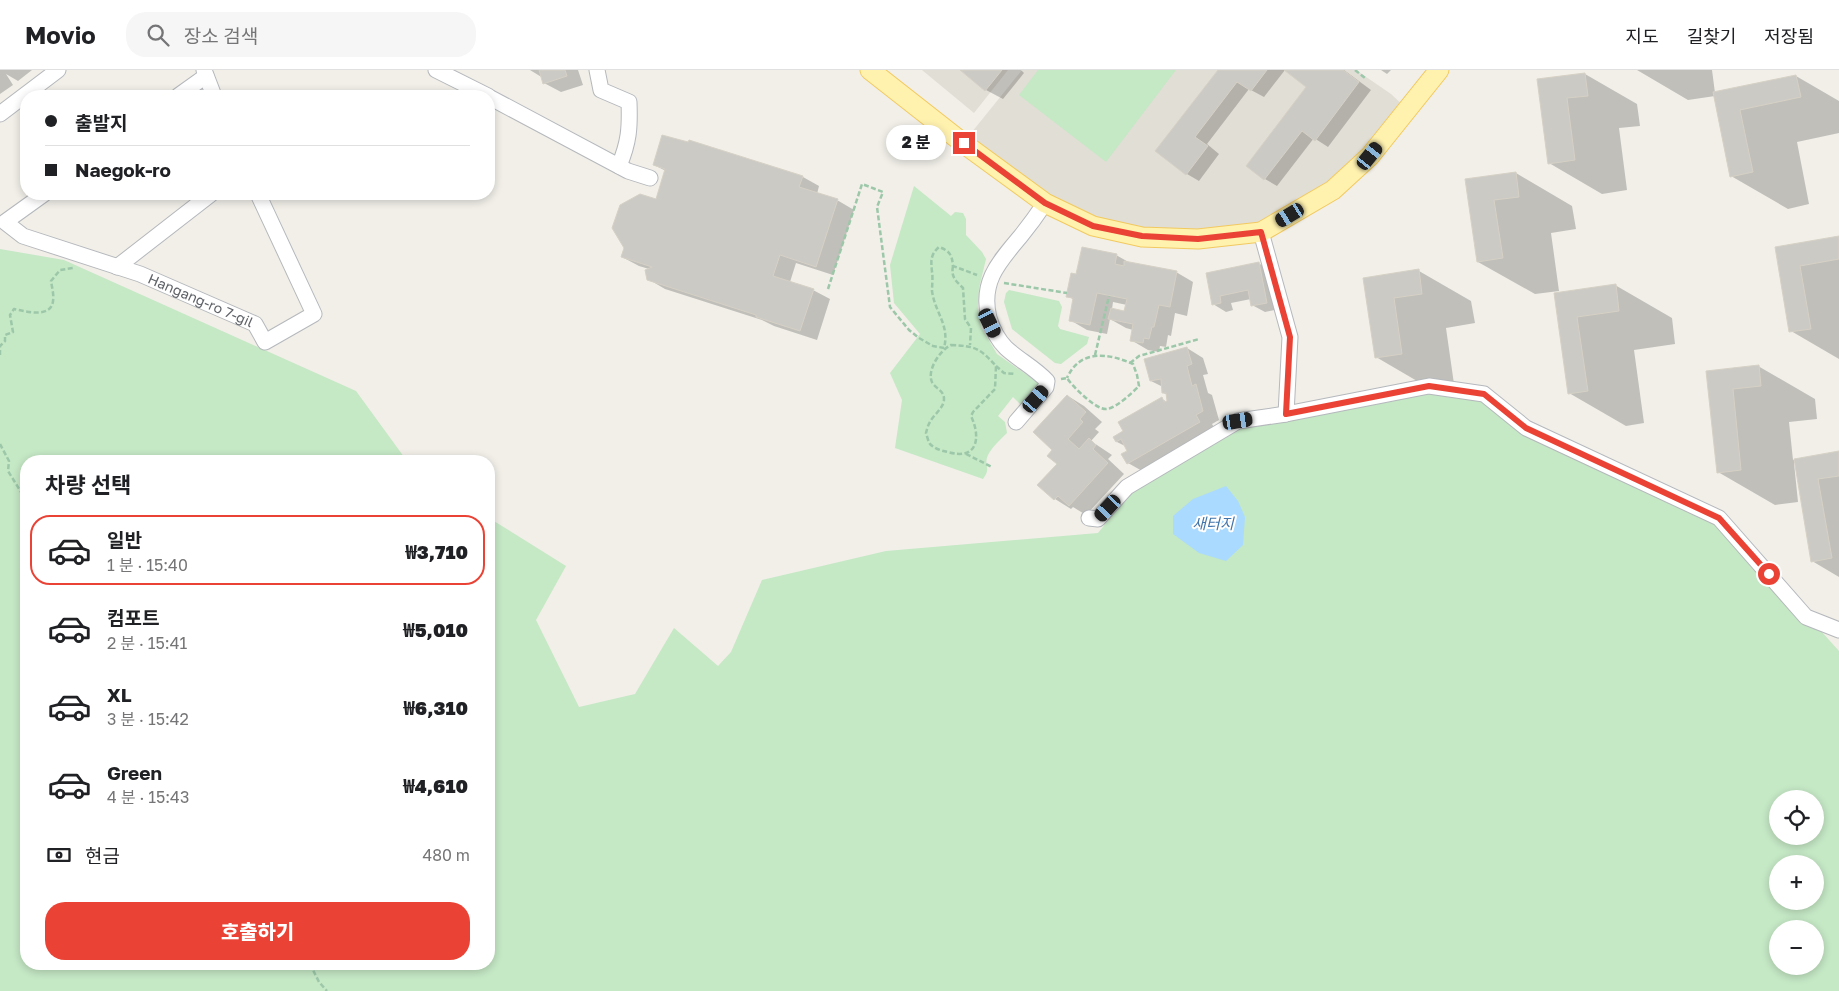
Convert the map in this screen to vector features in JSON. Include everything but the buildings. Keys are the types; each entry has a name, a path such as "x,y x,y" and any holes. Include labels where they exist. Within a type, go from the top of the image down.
{"main road":[{"path":"870,70 1045,203 1093,226 1142,236 1198,239 1261,232 1332,190 1370,156 1439,70"}],"street":[{"path":"32,90 58,70"},
{"path":"436,70 476,90"},
{"path":"597,70 601,90 628,102 630,117 628,146 619,166"},
{"path":"185,90 205,73 212,90"},
{"path":"0,114 20,99"},
{"path":"495,100 628,171 650,178"},
{"name":"Hangang-ro 7-gil","path":"35,200 2,223 23,236 140,274 255,324 265,342 314,314 261,200"},
{"path":"117,267 203,200"},
{"path":"1016,422 1046,387 1047,381 1041,374 1005,347 997,336 990,323 987,308 988,284 993,271 1045,203"},
{"path":"1261,232 1290,337 1286,414"},
{"path":"1089,518 1098,519 1127,487 1238,421 1286,414 1429,386 1484,394 1526,428 1719,518 1806,616 1839,630"}],"path":[{"path":"1356,70 1365,78"},
{"path":"828,289 862,184 883,192 877,207 890,307 909,330 933,346 944,348 951,345 970,345 986,354 1004,372 1014,374 1022,379"},
{"path":"970,345 972,328 965,319 963,288 954,280 951,274 953,266 952,256 947,250 939,248 934,252 930,262 932,292 947,338 944,348 930,374 933,383 942,391 944,399 941,409 930,421 926,433 929,443 940,450 952,454 966,454 992,467"},
{"path":"953,266 983,277"},
{"path":"0,355 0,346 5,341 5,335 13,332 10,315 14,309 36,312 45,311 50,308 53,302 51,281 60,270 77,268"},
{"path":"998,282 1067,293"},
{"path":"1095,355 1109,296"},
{"path":"1130,363 1139,356 1199,339"},
{"path":"1095,355 1133,364 1139,386 1131,395 1108,409 1100,408 1072,386 1067,378 1070,370 1082,360 1095,355"},
{"path":"966,454 974,448 978,438 977,428 972,416 973,412 995,389 996,366"},
{"path":"1047,381 1067,378"},
{"path":"0,444 9,461 8,471 20,490"},
{"path":"313,970 319,982 327,991"}],"shaded area":[{"path":"922,70 1008,70 974,113"},
{"path":"1022,70 1356,70 1391,94 1407,109 1370,156 1261,232 1093,226 963,143"}],"green space":[{"path":"1038,70 1176,70 1106,162 1019,95"},
{"path":"914,186 951,216 955,212 963,213 966,219 966,235 986,259 979,288 978,308 981,327 997,354 1037,382 1038,386 1025,404 1020,404 1013,397 998,416 1005,422 1007,433 988,455 986,462 987,472 983,479 895,448 902,400 890,373 920,334 894,303 890,265"},
{"path":"0,249 64,260 356,391 403,455 20,455 20,970 495,970 495,522 566,566 536,620 579,707 635,694 674,628 718,666 731,652 762,580 886,551 1098,533 1131,492 1241,427 1429,386 1484,394 1526,428 1719,518 1839,651 1839,991 0,991"},
{"path":"1009,290 1059,301 1062,307 1058,326 1060,329 1089,337 1087,344 1061,364 1055,363 1012,329 1004,302 1006,293"}],"water":[{"name":"새터지","path":"1226,486 1238,501 1245,517 1243,545 1226,561 1199,553 1173,534 1173,516 1193,499"}],"route":[{"path":"964,143 1045,203 1093,226 1142,236 1198,239 1261,232 1290,337 1286,414 1429,386 1484,394 1526,428 1719,518 1769,574"}]}
